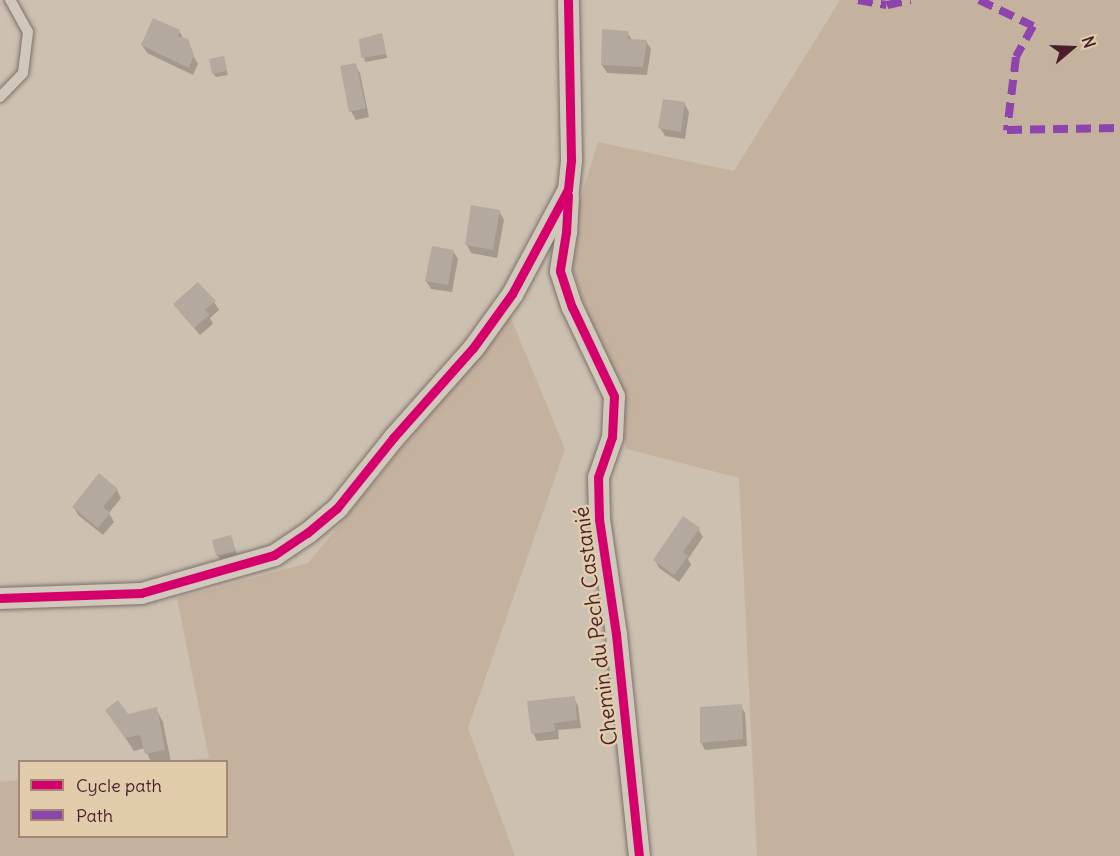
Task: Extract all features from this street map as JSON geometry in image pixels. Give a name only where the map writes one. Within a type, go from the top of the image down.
[{"type":"street","name":"Chemin du Pech Castanié","points":[[568,0],[571,159],[566,232],[560,271],[572,307],[614,396],[612,437],[598,477],[599,519],[616,634],[639,856]]},
{"type":"street","points":[[0,598],[132,595],[274,555],[307,533],[338,508],[393,438],[473,348],[512,294],[568,189]]},
{"type":"lane","points":[[0,97],[23,73],[28,32],[10,0]]},
{"type":"shaded area","points":[[840,0],[1120,0],[1120,856],[757,856],[739,478],[627,449],[566,245],[598,142],[734,171]]},
{"type":"shaded area","points":[[510,316],[565,449],[468,728],[515,856],[0,856],[0,782],[18,780],[18,838],[228,838],[228,760],[189,760],[209,758],[177,598],[308,563]]},
{"type":"building","points":[[153,18],[180,30],[178,36],[188,39],[194,55],[189,68],[141,45]]},
{"type":"building","points":[[602,29],[628,31],[628,39],[647,40],[643,67],[601,65]]},
{"type":"building","points":[[382,33],[386,54],[361,58],[359,39]]},
{"type":"building","points":[[224,56],[227,71],[212,74],[209,59]]},
{"type":"building","points":[[356,63],[366,108],[349,112],[340,66]]},
{"type":"building","points":[[663,99],[685,102],[681,132],[658,128]]},
{"type":"building","points":[[471,205],[500,210],[493,250],[465,245]]},
{"type":"building","points":[[432,246],[454,250],[448,285],[425,281]]},
{"type":"building","points":[[198,282],[216,301],[205,310],[209,315],[194,328],[173,304]]},
{"type":"building","points":[[99,473],[118,489],[103,507],[110,513],[98,528],[72,507]]},
{"type":"building","points":[[683,516],[700,528],[683,552],[688,556],[674,575],[653,560]]},
{"type":"building","points":[[231,535],[236,551],[216,556],[212,540]]},
{"type":"building","points":[[575,696],[577,720],[554,723],[555,731],[531,734],[527,701]]},
{"type":"building","points":[[118,700],[128,714],[157,707],[165,750],[145,754],[140,735],[125,738],[105,710]]},
{"type":"building","points":[[742,704],[743,739],[700,743],[700,707]]},
{"type":"marked path","points":[[858,0],[887,5],[910,0]]},
{"type":"marked path","points":[[979,0],[1033,26],[1016,57],[1007,130],[1120,128]]},
{"type":"cycle path","points":[[0,598],[141,593],[274,555],[307,533],[337,508],[393,438],[473,348],[512,294],[568,189],[571,159],[568,0]]},
{"type":"cycle path","points":[[568,195],[566,232],[560,271],[572,307],[614,396],[612,437],[598,477],[599,519],[616,634],[639,856]]}]
